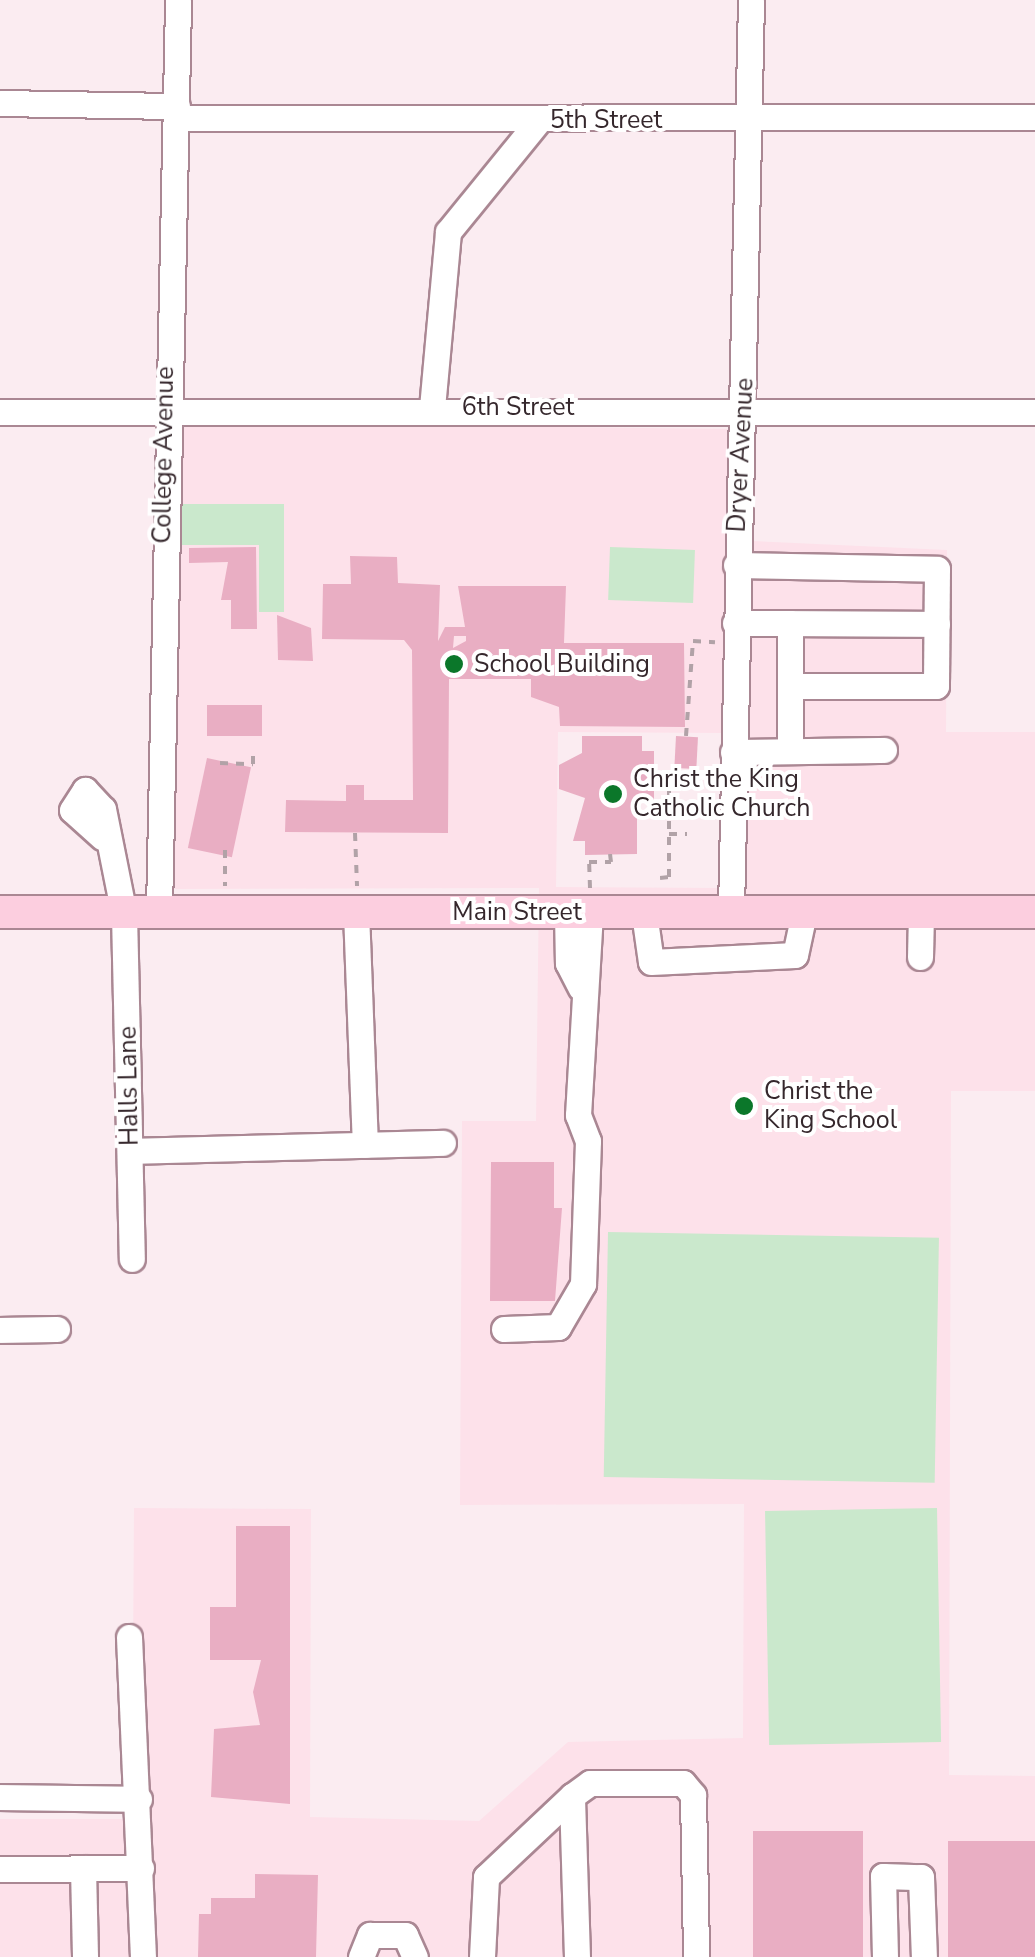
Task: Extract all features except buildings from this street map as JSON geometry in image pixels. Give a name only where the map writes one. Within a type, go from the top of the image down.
[{"type":"main road","name":"Main Street","points":[[0,912],[124,914],[356,902],[578,912],[1035,912]]},
{"type":"street","name":"College Avenue","points":[[159,910],[166,411],[178,0]]},
{"type":"street","name":"Dryer Avenue","points":[[732,910],[736,566],[744,411],[752,0]]},
{"type":"street","name":"5th Street","points":[[0,104],[539,120],[1035,117]]},
{"type":"street","points":[[432,408],[448,232],[539,120]]},
{"type":"street","name":"6th Street","points":[[0,412],[432,408],[1035,412]]},
{"type":"street","points":[[736,566],[937,569],[936,686],[790,686]]},
{"type":"street","points":[[735,632],[790,622],[937,624]]},
{"type":"street","points":[[790,622],[790,749]]},
{"type":"street","points":[[733,752],[884,750]]},
{"type":"street","name":"Halls Lane","points":[[102,837],[124,914],[132,1259]]},
{"type":"street","points":[[356,902],[364,1145]]},
{"type":"street","points":[[504,1329],[558,1327],[583,1284],[578,912]]},
{"type":"street","points":[[644,912],[651,962],[795,955],[804,914]]},
{"type":"street","points":[[920,957],[921,914]]},
{"type":"street","points":[[130,1151],[443,1143]]},
{"type":"street","points":[[0,1330],[57,1329]]},
{"type":"street","points":[[129,1638],[143,1957]]},
{"type":"street","points":[[482,1957],[486,1878],[590,1783],[690,1786],[696,1957]]},
{"type":"street","points":[[572,1796],[577,1957]]},
{"type":"street","points":[[0,1797],[139,1800]]},
{"type":"street","points":[[82,1868],[85,1957]]},
{"type":"street","points":[[0,1870],[140,1868]]},
{"type":"street","points":[[885,1957],[883,1876],[922,1877],[924,1957]]},
{"type":"street","points":[[360,1957],[370,1935],[405,1936],[415,1957]]},
{"type":"path","points":[[686,736],[693,696],[692,642],[735,632]]},
{"type":"path","points":[[685,695],[693,696]]},
{"type":"path","points":[[220,763],[253,764],[253,748]]},
{"type":"path","points":[[688,768],[688,776]]},
{"type":"path","points":[[654,776],[715,776]]},
{"type":"path","points":[[660,878],[669,878],[669,776]]},
{"type":"path","points":[[356,833],[356,902]]},
{"type":"path","points":[[669,834],[688,834]]},
{"type":"path","points":[[225,850],[226,891]]},
{"type":"path","points":[[578,912],[589,862],[610,862],[610,854]]},
{"type":"shaded area","points":[[178,423],[731,429],[729,540],[947,550],[946,732],[1035,732],[1035,1091],[951,1091],[949,1775],[1035,1776],[1035,1957],[0,1957],[0,1819],[132,1819],[134,1508],[311,1509],[310,1817],[479,1821],[568,1742],[743,1738],[744,1504],[460,1505],[462,1121],[536,1121],[539,888],[173,889]],"holes":[[[558,732],[722,733],[720,888],[556,887]]]},
{"type":"green space","points":[[182,504],[284,504],[284,612],[259,612],[259,545],[182,545]]},
{"type":"green space","points":[[610,547],[695,550],[693,603],[608,600]]},
{"type":"green space","points":[[608,1232],[939,1238],[935,1483],[604,1477]]},
{"type":"green space","points":[[937,1508],[941,1742],[769,1745],[765,1511]]},
{"type":"place","name":"School Building","points":[[454,664]]},
{"type":"place","name":"Christ the King Catholic Church","points":[[613,794]]},
{"type":"place","name":"Christ the King School","points":[[744,1106]]}]
